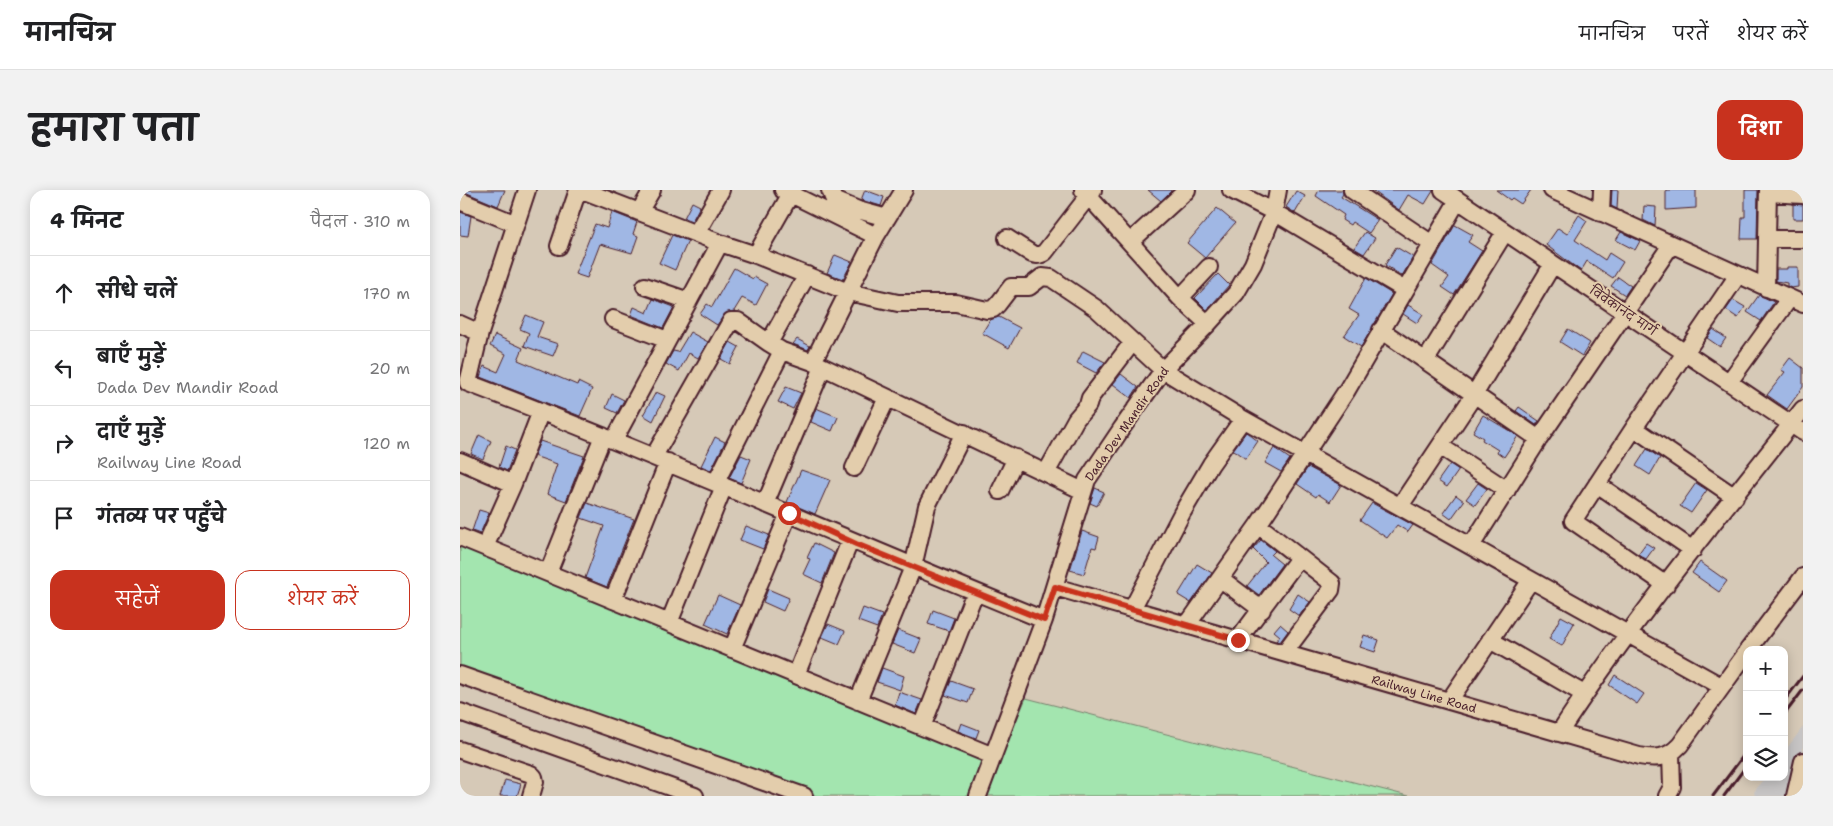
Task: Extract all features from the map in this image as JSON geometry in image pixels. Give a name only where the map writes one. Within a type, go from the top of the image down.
[{"type":"street","points":[[527,190],[464,382],[608,438],[789,513],[850,541],[1044,620]]},
{"type":"street","points":[[559,246],[578,190]]},
{"type":"street","points":[[582,190],[605,194],[639,212],[756,255],[848,292],[898,303],[946,302],[986,310],[993,309],[1011,287],[1029,287],[1039,279],[1046,277],[1067,288],[1097,309],[1163,370],[1306,454],[1721,686]]},
{"type":"street","points":[[639,212],[652,190]]},
{"type":"street","points":[[696,234],[720,190]]},
{"type":"street","points":[[830,190],[834,200],[858,210],[887,218]]},
{"type":"street","points":[[765,504],[818,364],[848,292],[876,236],[904,190]]},
{"type":"street","points":[[1131,241],[1187,190]]},
{"type":"street","points":[[1231,190],[1274,212],[1405,290]]},
{"type":"street","name":"Dada Dev Mandir Road","points":[[978,796],[1044,620],[1087,480],[1163,370],[1236,292],[1253,264],[1274,212],[1278,190]]},
{"type":"street","points":[[1352,190],[1432,244]]},
{"type":"street","points":[[1552,190],[1576,195],[1601,213],[1796,301],[1729,382]]},
{"type":"street","points":[[1601,213],[1602,190]]},
{"type":"street","points":[[756,255],[789,191],[876,236]]},
{"type":"street","points":[[1006,238],[1036,256],[1041,255],[1088,192],[1180,298],[1208,324]]},
{"type":"street","points":[[1766,288],[1768,192],[1803,195]]},
{"type":"street","points":[[1187,625],[1258,525],[1347,390],[1432,244],[1448,193]]},
{"type":"street","name":"विवेकानंद मार्ग","points":[[1448,193],[1797,428]]},
{"type":"street","points":[[460,201],[516,224]]},
{"type":"street","points":[[1426,360],[1505,232]]},
{"type":"street","points":[[1767,239],[1803,240]]},
{"type":"street","points":[[548,573],[608,438],[668,340],[720,243]]},
{"type":"street","points":[[1471,546],[1624,312],[1671,245]]},
{"type":"street","points":[[1400,506],[1474,395],[1554,264]]},
{"type":"street","points":[[1180,298],[1209,267]]},
{"type":"street","points":[[669,623],[720,484],[807,275]]},
{"type":"street","points":[[1666,585],[1573,521],[1738,275]]},
{"type":"street","points":[[645,286],[689,302]]},
{"type":"street","points":[[613,319],[668,340]]},
{"type":"street","points":[[613,600],[661,460],[731,321],[738,322],[776,347],[818,364],[1083,490]]},
{"type":"street","points":[[460,324],[480,333]]},
{"type":"street","points":[[1381,330],[1539,440]]},
{"type":"street","points":[[1046,473],[1076,419],[1132,343]]},
{"type":"street","points":[[854,468],[887,398]]},
{"type":"street","points":[[1559,733],[1584,694],[1693,550],[1735,497],[1797,428],[1803,409]]},
{"type":"street","points":[[485,547],[542,411]]},
{"type":"street","points":[[1132,609],[1187,504],[1211,464],[1243,418]]},
{"type":"street","points":[[1634,428],[1735,497]]},
{"type":"street","points":[[858,700],[913,567],[928,506],[964,433]]},
{"type":"street","points":[[1440,446],[1507,490]]},
{"type":"street","points":[[1000,490],[1016,458]]},
{"type":"street","points":[[460,461],[513,484]]},
{"type":"street","points":[[1597,484],[1693,550]]},
{"type":"street","points":[[732,649],[789,513]]},
{"type":"street","points":[[1258,525],[1330,579],[1333,586],[1284,654]]},
{"type":"street","points":[[460,536],[993,756]]},
{"type":"street","points":[[796,675],[850,541]]},
{"type":"street","points":[[1238,640],[1300,558]]},
{"type":"street","points":[[1752,646],[1803,577]]},
{"type":"street","points":[[1221,579],[1262,610]]},
{"type":"street","points":[[1449,701],[1531,580]]},
{"type":"street","name":"Railway Line Road","points":[[1055,587],[1648,758],[1662,758],[1671,754]]},
{"type":"street","points":[[922,727],[975,592]]},
{"type":"street","points":[[1490,640],[1584,694]]},
{"type":"street","points":[[1667,796],[1672,786],[1671,754],[1680,745],[1743,657]]},
{"type":"street","points":[[460,675],[804,796]]},
{"type":"street","points":[[460,712],[695,796]]},
{"type":"street","points":[[460,750],[531,774],[535,782],[531,796]]},
{"type":"street","points":[[1794,796],[1803,761]]},
{"type":"shaded area","points":[[1803,727],[1803,796],[1755,796],[1754,792],[1762,781],[1788,781],[1788,747]]},
{"type":"green space","points":[[460,546],[998,764],[1026,698],[1408,796],[817,796],[460,668]]},
{"type":"building","points":[[460,190],[505,190],[498,206]]},
{"type":"building","points":[[865,190],[884,197],[881,206],[861,200]]},
{"type":"building","points":[[1148,190],[1171,190],[1171,191],[1161,201]]},
{"type":"building","points":[[1319,190],[1342,190],[1343,194],[1341,197],[1378,220],[1369,233],[1352,222],[1350,225],[1342,220],[1344,215],[1316,196]]},
{"type":"building","points":[[1372,190],[1433,191],[1425,204],[1408,195],[1399,210]]},
{"type":"building","points":[[1496,190],[1531,190],[1521,204],[1512,198],[1510,200]]},
{"type":"building","points":[[1612,190],[1618,190],[1617,209],[1611,206]]},
{"type":"building","points":[[1666,190],[1696,190],[1696,208],[1666,210]]},
{"type":"building","points":[[1745,190],[1758,190],[1757,239],[1741,239],[1742,217],[1745,217]]},
{"type":"building","points":[[1296,191],[1305,196],[1295,213],[1286,207]]},
{"type":"building","points":[[692,202],[700,206],[692,221],[684,218]]},
{"type":"building","points":[[1793,204],[1803,205],[1803,219],[1793,219]]},
{"type":"building","points":[[1644,206],[1656,207],[1655,226],[1643,220]]},
{"type":"building","points":[[1217,208],[1235,223],[1205,258],[1187,243]]},
{"type":"building","points":[[460,212],[471,216],[468,236],[460,235]]},
{"type":"building","points":[[612,212],[637,222],[633,234],[638,236],[632,253],[600,244],[587,278],[575,274],[595,224],[607,228]]},
{"type":"building","points":[[1579,215],[1587,221],[1575,240],[1605,260],[1609,253],[1623,262],[1613,278],[1587,261],[1581,271],[1546,245],[1558,228],[1567,234]]},
{"type":"building","points":[[1455,225],[1473,235],[1468,242],[1482,251],[1454,295],[1442,287],[1449,277],[1432,265]]},
{"type":"building","points":[[1365,232],[1375,238],[1364,254],[1354,248]]},
{"type":"building","points":[[1621,232],[1640,241],[1635,250],[1616,240]]},
{"type":"building","points":[[672,235],[688,241],[675,270],[659,263]]},
{"type":"building","points":[[1396,247],[1413,257],[1402,276],[1385,265]]},
{"type":"building","points":[[835,255],[852,262],[843,279],[827,273]]},
{"type":"building","points":[[1787,267],[1798,267],[1798,287],[1791,288],[1787,286],[1787,283],[1776,281],[1776,269],[1787,269]]},
{"type":"building","points":[[734,268],[753,279],[754,277],[767,284],[756,305],[742,298],[734,311],[726,313],[717,325],[700,314],[707,304],[712,307]]},
{"type":"building","points":[[1218,274],[1229,285],[1207,310],[1195,298]]},
{"type":"building","points":[[1618,277],[1631,286],[1625,295],[1611,286]]},
{"type":"building","points":[[1366,278],[1392,294],[1361,347],[1344,336],[1359,315],[1349,309]]},
{"type":"building","points":[[1759,295],[1774,302],[1761,321],[1747,312]]},
{"type":"building","points":[[653,299],[674,307],[663,328],[631,315],[634,307],[647,313]]},
{"type":"building","points":[[1733,300],[1745,307],[1738,318],[1726,310]]},
{"type":"building","points":[[1408,305],[1423,314],[1417,323],[1403,314]]},
{"type":"building","points":[[526,315],[543,322],[537,337],[558,344],[553,356],[524,346],[529,333],[520,329]]},
{"type":"building","points":[[999,317],[1020,328],[1009,348],[982,333],[990,320]]},
{"type":"building","points":[[1568,329],[1590,343],[1582,356],[1560,342]]},
{"type":"building","points":[[1713,329],[1726,338],[1720,347],[1707,338]]},
{"type":"building","points":[[690,332],[708,342],[698,358],[689,353],[679,371],[666,364],[673,351],[678,352]]},
{"type":"building","points":[[495,335],[523,348],[518,360],[577,385],[578,382],[592,389],[580,416],[480,377],[484,366],[498,372],[506,354],[490,346]]},
{"type":"building","points":[[797,339],[810,346],[808,350],[793,344]]},
{"type":"building","points":[[730,342],[739,347],[730,364],[721,359]]},
{"type":"building","points":[[1083,351],[1105,362],[1096,373],[1077,363]]},
{"type":"building","points":[[1790,358],[1803,368],[1803,387],[1787,409],[1767,395],[1785,372],[1781,370]]},
{"type":"building","points":[[1121,374],[1138,387],[1131,398],[1113,384]]},
{"type":"building","points":[[786,387],[801,393],[793,409],[778,402]]},
{"type":"building","points":[[656,392],[665,396],[653,421],[643,415]]},
{"type":"building","points":[[612,394],[624,400],[617,413],[606,408]]},
{"type":"building","points":[[1519,407],[1539,421],[1536,425],[1516,411]]},
{"type":"building","points":[[816,408],[838,417],[832,431],[811,422]]},
{"type":"building","points":[[1483,415],[1518,436],[1504,457],[1497,452],[1498,450],[1473,432]]},
{"type":"building","points":[[1246,432],[1258,441],[1246,459],[1233,450]]},
{"type":"building","points":[[479,435],[491,441],[483,459],[471,454]]},
{"type":"building","points":[[715,437],[725,442],[711,470],[701,466]]},
{"type":"building","points":[[540,441],[584,456],[566,501],[547,494],[557,464],[534,456]]},
{"type":"building","points":[[506,446],[515,450],[507,471],[499,467]]},
{"type":"building","points":[[1274,448],[1290,459],[1281,472],[1265,463]]},
{"type":"building","points":[[1647,449],[1660,458],[1650,475],[1636,466]]},
{"type":"building","points":[[741,455],[751,459],[741,483],[729,478]]},
{"type":"building","points":[[1450,464],[1459,470],[1447,487],[1438,481]]},
{"type":"building","points":[[1308,467],[1341,485],[1330,502],[1318,494],[1316,497],[1297,484]]},
{"type":"building","points":[[801,470],[830,480],[815,514],[787,502]]},
{"type":"building","points":[[1478,483],[1487,489],[1475,505],[1466,499]]},
{"type":"building","points":[[1696,483],[1707,490],[1691,513],[1680,506]]},
{"type":"building","points":[[1095,488],[1104,492],[1097,506],[1090,503]]},
{"type":"building","points":[[1456,495],[1464,501],[1451,519],[1443,513]]},
{"type":"building","points":[[587,503],[634,519],[607,587],[585,578],[604,526],[581,518]]},
{"type":"building","points":[[1372,503],[1413,525],[1408,532],[1397,525],[1387,538],[1360,520]]},
{"type":"building","points":[[479,510],[489,513],[480,534],[472,531]]},
{"type":"building","points":[[746,526],[769,535],[763,549],[740,540]]},
{"type":"building","points":[[1082,531],[1099,537],[1096,548],[1092,547],[1084,574],[1070,570]]},
{"type":"building","points":[[1261,540],[1275,551],[1271,555],[1282,564],[1259,595],[1247,586],[1266,562],[1253,549]]},
{"type":"building","points":[[814,543],[834,553],[822,583],[803,574],[810,559],[807,558]]},
{"type":"building","points":[[1646,543],[1654,548],[1646,559],[1638,554]]},
{"type":"building","points":[[1700,562],[1727,581],[1719,592],[1692,573]]},
{"type":"building","points":[[1197,564],[1212,573],[1191,603],[1178,595]]},
{"type":"building","points":[[768,589],[789,598],[783,611],[763,602]]},
{"type":"building","points":[[1298,594],[1310,602],[1299,616],[1289,609]]},
{"type":"building","points":[[718,595],[740,605],[727,634],[705,624]]},
{"type":"building","points":[[863,608],[882,615],[877,628],[858,621]]},
{"type":"building","points":[[933,610],[954,618],[949,631],[928,624]]},
{"type":"building","points":[[1561,616],[1574,623],[1562,646],[1549,639]]},
{"type":"building","points":[[828,624],[845,631],[839,644],[822,637]]},
{"type":"building","points":[[1280,624],[1288,631],[1280,642],[1276,641],[1280,636],[1274,631]]},
{"type":"building","points":[[898,630],[921,639],[915,653],[892,644]]},
{"type":"building","points":[[1364,635],[1379,640],[1375,652],[1360,647]]},
{"type":"building","points":[[882,668],[904,676],[900,690],[877,682]]},
{"type":"building","points":[[1615,675],[1644,694],[1637,704],[1609,685]]},
{"type":"building","points":[[951,681],[973,689],[968,703],[945,695]]},
{"type":"building","points":[[899,692],[922,700],[916,714],[895,705]]},
{"type":"building","points":[[961,723],[979,730],[976,738],[958,731]]},
{"type":"building","points":[[505,780],[521,784],[517,796],[500,796]]},
{"type":"railway","points":[[1788,696],[1803,676]]},
{"type":"railway","points":[[1788,710],[1803,690]]},
{"type":"railway","points":[[1713,796],[1743,756]]},
{"type":"railway","points":[[1724,796],[1743,770]]},
{"type":"route","points":[[789,513],[856,544],[1044,620],[1055,587],[1238,640]]}]
